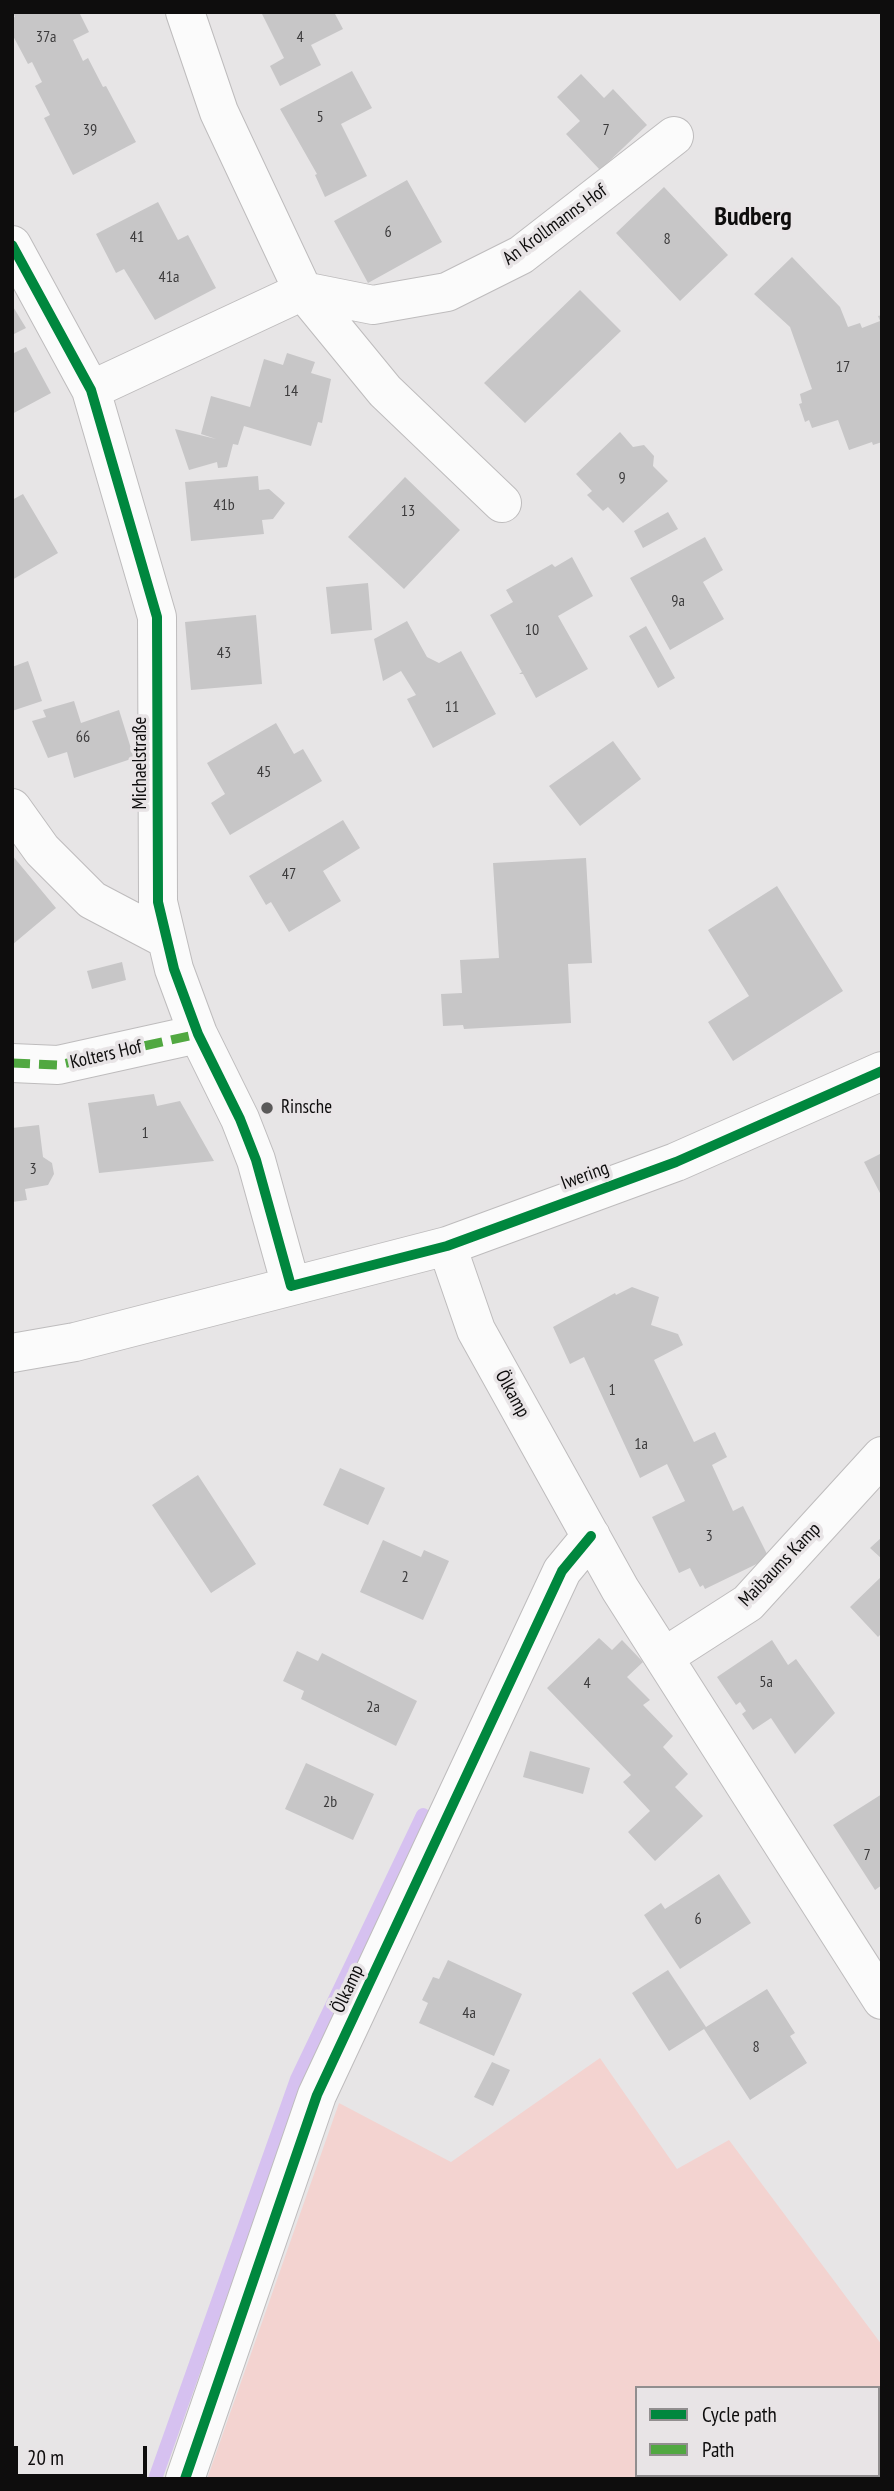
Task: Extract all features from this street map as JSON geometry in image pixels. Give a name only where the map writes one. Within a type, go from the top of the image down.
[{"type":"street","points":[[186,12],[219,113],[303,291],[385,391],[502,503]]},
{"type":"street","name":"An Krollmanns Hof","points":[[303,291],[373,305],[447,292],[521,255],[674,136]]},
{"type":"street","name":"Michaelstraße","points":[[12,245],[91,390],[157,617],[158,902],[166,939],[198,1034],[240,1119],[256,1160],[291,1286]]},
{"type":"street","points":[[91,390],[303,291]]},
{"type":"street","points":[[12,808],[42,849],[92,900],[166,939]]},
{"type":"street","name":"Kolters Hof","points":[[12,1063],[58,1065],[198,1034]]},
{"type":"street","name":"Iwering","points":[[12,1353],[75,1342],[447,1246],[676,1162],[882,1071]]},
{"type":"street","name":"Ölkamp","points":[[447,1246],[476,1330],[591,1536],[664,1657],[882,2000]]},
{"type":"street","name":"Maibaums Kamp","points":[[664,1657],[748,1603],[882,1456]]},
{"type":"street","name":"Ölkamp","points":[[185,2479],[317,2095],[562,1572],[591,1536]]},
{"type":"shaded area","points":[[600,2058],[677,2169],[729,2140],[882,2345],[882,2479],[207,2479],[339,2103],[451,2162]]},
{"type":"building","points":[[13,12],[79,12],[89,32],[73,40],[83,61],[88,58],[103,87],[106,86],[136,142],[73,175],[44,118],[50,115],[35,86],[42,82],[32,62],[28,64],[12,34],[12,18],[15,17]]},
{"type":"building","points":[[261,12],[334,12],[343,29],[311,45],[321,65],[280,86],[270,66],[284,58]]},
{"type":"building","points":[[352,71],[372,108],[341,124],[367,176],[325,197],[315,175],[317,174],[280,109]]},
{"type":"building","points":[[581,74],[604,98],[613,89],[647,125],[600,170],[566,134],[580,121],[557,97]]},
{"type":"building","points":[[407,180],[442,242],[368,283],[334,221]]},
{"type":"building","points":[[664,187],[728,255],[680,301],[616,233]]},
{"type":"building","points":[[158,202],[178,240],[188,235],[216,288],[155,320],[124,269],[116,273],[96,234]]},
{"type":"building","points":[[792,257],[840,307],[848,327],[860,323],[862,328],[880,321],[878,316],[882,315],[882,442],[873,445],[872,442],[849,450],[838,420],[812,428],[809,420],[805,422],[799,404],[802,403],[800,394],[812,389],[790,327],[754,294]]},
{"type":"building","points":[[580,290],[621,331],[525,423],[484,383]]},
{"type":"building","points":[[12,305],[26,328],[12,335]]},
{"type":"building","points":[[26,347],[51,393],[12,414],[12,354]]},
{"type":"building","points":[[287,353],[315,362],[311,373],[331,379],[322,423],[318,422],[311,446],[244,426],[238,445],[233,444],[227,467],[218,468],[217,462],[189,470],[175,429],[216,439],[201,434],[211,396],[250,407],[264,359],[283,365]]},
{"type":"building","points":[[620,432],[633,447],[644,445],[654,456],[653,466],[668,481],[623,523],[608,507],[603,511],[587,495],[592,491],[576,474]]},
{"type":"building","points":[[258,476],[259,490],[269,489],[285,503],[273,519],[262,520],[264,534],[191,541],[185,482]]},
{"type":"building","points":[[405,477],[460,530],[404,589],[348,537]]},
{"type":"building","points":[[23,494],[58,553],[12,580],[12,500]]},
{"type":"building","points":[[668,512],[678,529],[643,548],[634,531]]},
{"type":"building","points":[[705,537],[723,570],[703,582],[724,619],[670,650],[630,578]]},
{"type":"building","points":[[572,557],[593,596],[558,616],[588,669],[536,698],[523,674],[519,674],[522,672],[490,615],[513,602],[506,590],[552,564],[555,567]]},
{"type":"building","points":[[368,583],[372,630],[331,634],[326,587]]},
{"type":"building","points":[[256,615],[262,684],[191,690],[185,622]]},
{"type":"building","points":[[407,621],[427,657],[439,663],[461,651],[496,714],[433,748],[407,699],[416,695],[401,671],[383,681],[374,639]]},
{"type":"building","points":[[646,626],[675,678],[658,688],[629,636]]},
{"type":"building","points":[[28,661],[42,701],[12,711],[12,667]]},
{"type":"building","points":[[74,701],[81,723],[119,710],[134,758],[74,778],[67,752],[48,758],[32,721],[46,717],[43,710]]},
{"type":"building","points":[[276,723],[294,754],[303,749],[322,781],[230,835],[211,803],[225,794],[207,763]]},
{"type":"building","points":[[613,741],[641,779],[580,826],[549,786]]},
{"type":"building","points":[[343,820],[360,848],[323,871],[341,901],[289,932],[271,902],[266,905],[249,876]]},
{"type":"building","points":[[12,855],[56,908],[12,945]]},
{"type":"building","points":[[586,858],[592,963],[568,964],[571,1023],[464,1029],[463,1025],[443,1026],[441,994],[462,993],[460,960],[499,958],[493,863]]},
{"type":"building","points":[[777,886],[843,991],[733,1061],[708,1022],[749,996],[708,930]]},
{"type":"building","points":[[122,962],[126,980],[92,989],[87,971]]},
{"type":"building","points":[[154,1094],[157,1106],[180,1101],[214,1161],[99,1173],[88,1103]]},
{"type":"building","points":[[39,1125],[43,1157],[52,1163],[54,1174],[48,1185],[25,1189],[27,1200],[12,1202],[12,1128]]},
{"type":"building","points":[[882,1153],[882,1197],[864,1162]]},
{"type":"building","points":[[632,1287],[659,1297],[651,1325],[678,1334],[683,1345],[654,1360],[694,1442],[715,1432],[727,1457],[712,1465],[733,1511],[743,1506],[769,1558],[705,1589],[703,1585],[700,1587],[690,1568],[679,1573],[652,1517],[685,1501],[667,1464],[640,1478],[584,1357],[570,1364],[553,1327],[615,1293],[616,1295]]},
{"type":"building","points":[[340,1468],[385,1488],[368,1525],[323,1505]]},
{"type":"building","points":[[198,1475],[256,1564],[211,1593],[152,1505]]},
{"type":"building","points":[[882,1537],[882,1559],[870,1548]]},
{"type":"building","points":[[383,1540],[421,1557],[424,1550],[449,1561],[423,1620],[360,1592]]},
{"type":"building","points":[[882,1576],[882,1633],[878,1637],[850,1607]]},
{"type":"building","points":[[599,1638],[612,1650],[622,1640],[643,1662],[627,1677],[650,1700],[643,1705],[673,1736],[663,1747],[688,1774],[675,1787],[703,1816],[655,1861],[628,1832],[650,1811],[623,1782],[631,1775],[547,1688]]},
{"type":"building","points":[[772,1640],[788,1665],[796,1659],[835,1713],[795,1754],[771,1718],[753,1730],[742,1714],[746,1711],[740,1702],[736,1705],[717,1677]]},
{"type":"building","points":[[297,1651],[318,1661],[322,1653],[417,1701],[396,1746],[301,1699],[304,1691],[283,1681]]},
{"type":"building","points":[[530,1751],[590,1768],[583,1794],[523,1777]]},
{"type":"building","points":[[306,1763],[374,1794],[353,1840],[285,1809]]},
{"type":"building","points":[[882,1794],[882,1885],[875,1890],[833,1825]]},
{"type":"building","points":[[719,1874],[751,1923],[680,1969],[644,1915],[661,1903],[665,1909]]},
{"type":"building","points":[[448,1960],[522,1994],[494,2056],[419,2023],[428,2003],[422,2000],[433,1977],[439,1979]]},
{"type":"building","points":[[668,1970],[706,2027],[767,1989],[795,2033],[790,2036],[807,2063],[750,2100],[704,2029],[669,2051],[632,1993]]},
{"type":"building","points":[[492,2062],[510,2070],[493,2106],[474,2097]]},
{"type":"waterway","points":[[155,2479],[297,2079],[423,1815]]},
{"type":"marked path","points":[[12,1063],[58,1065],[198,1034]]},
{"type":"cycle path","points":[[12,245],[91,390],[157,617],[158,902],[174,969],[198,1034],[240,1119],[256,1160],[291,1286],[447,1246],[676,1162],[882,1071]]},
{"type":"cycle path","points":[[185,2479],[317,2095],[562,1571],[591,1536]]},
{"type":"place","name":"Rinsche","points":[[267,1108]]},
{"type":"district","name":"Budberg","points":[[753,218]]}]
